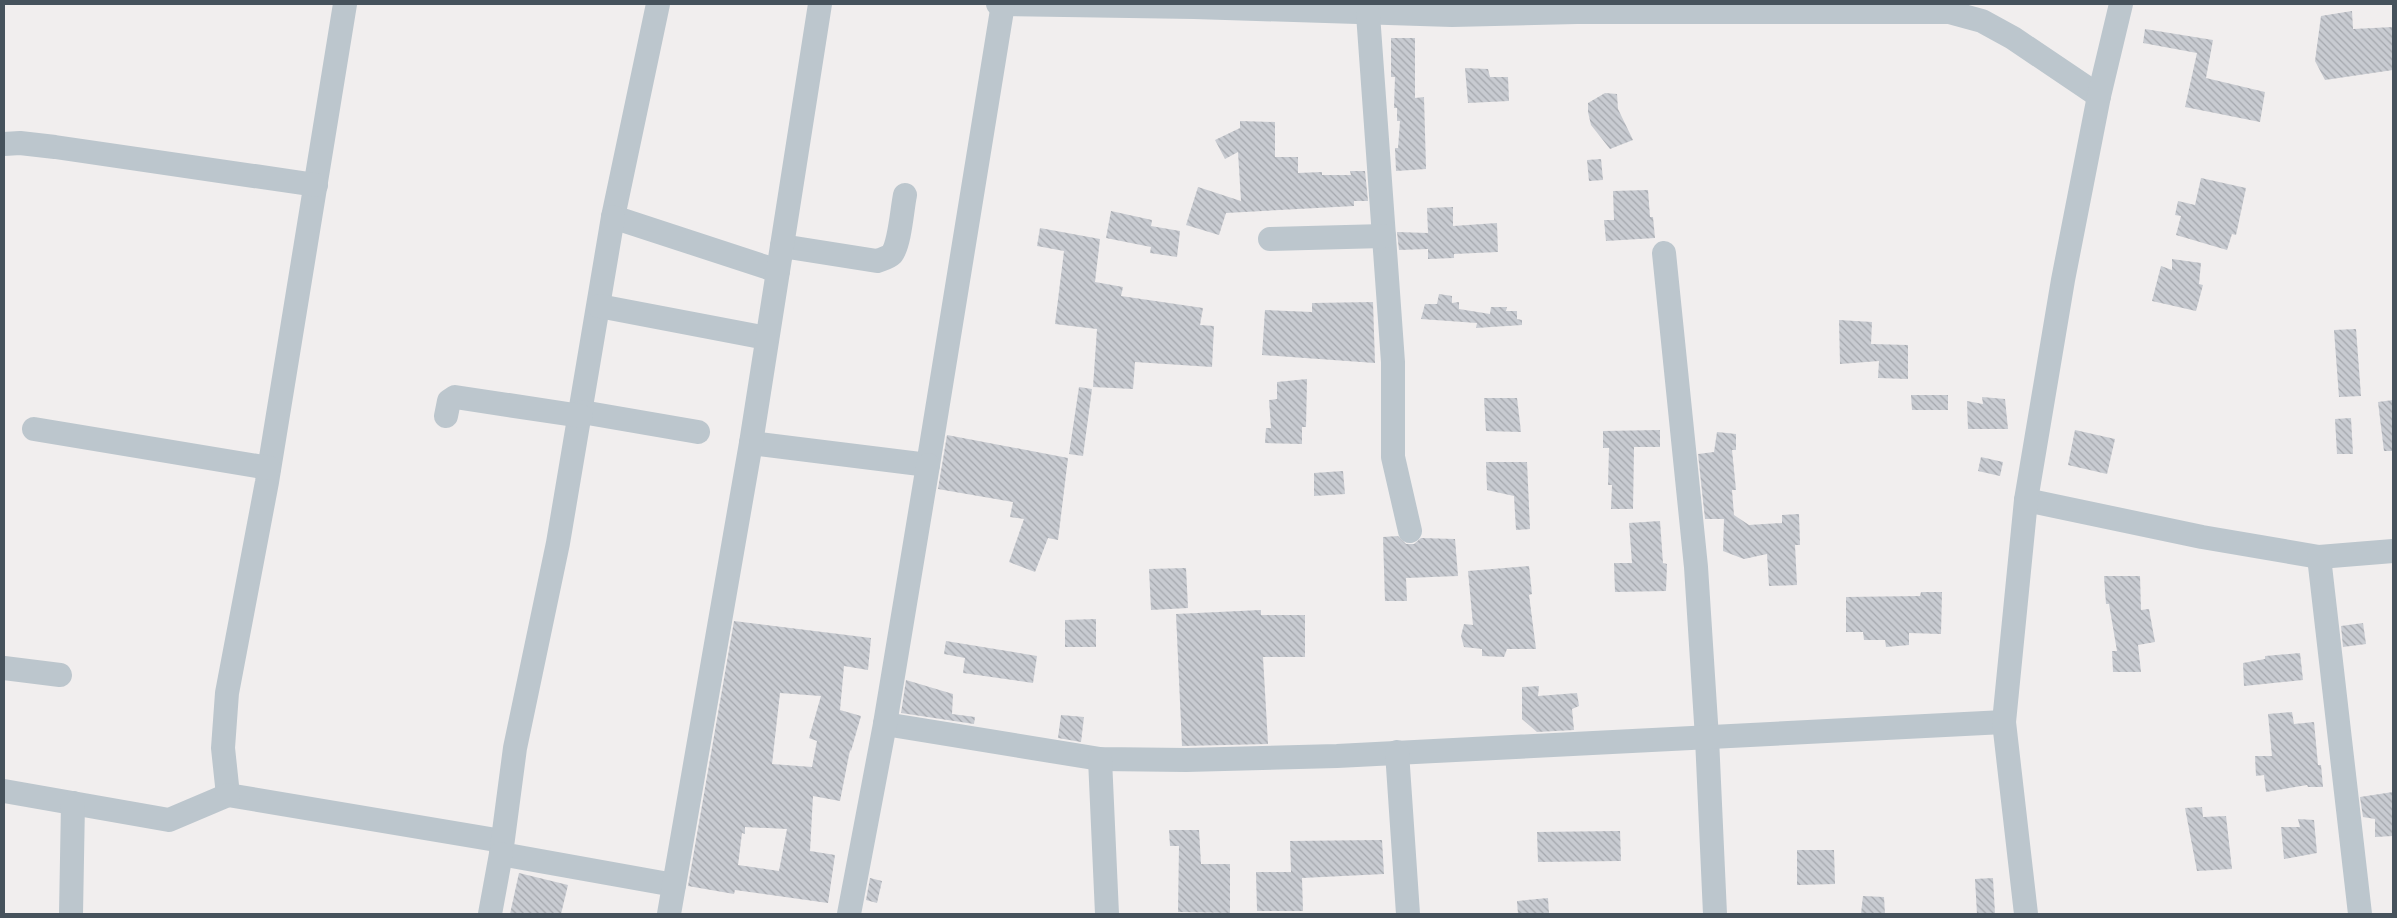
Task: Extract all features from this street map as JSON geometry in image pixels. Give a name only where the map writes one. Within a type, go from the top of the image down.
[{"type":"street","points":[[228,795],[223,748],[227,693],[269,468],[345,4]]},
{"type":"street","points":[[490,914],[502,848],[515,748],[558,543],[613,217],[658,4]]},
{"type":"street","points":[[669,914],[751,443],[820,4]]},
{"type":"street","points":[[998,4],[1194,5],[1368,14],[1452,16],[1761,8],[1949,12],[1982,21],[2013,38],[2099,96]]},
{"type":"street","points":[[848,914],[885,724],[1004,4]]},
{"type":"street","points":[[2026,914],[2004,722],[2026,500],[2063,280],[2099,96],[2121,4]]},
{"type":"street","points":[[1368,14],[1393,362],[1393,457],[1410,531]]},
{"type":"street","points":[[4,144],[20,143],[55,147],[316,186]]},
{"type":"street","points":[[782,246],[877,261],[886,258],[892,254],[895,245],[904,195]]},
{"type":"street","points":[[613,217],[778,271]]},
{"type":"street","points":[[1270,239],[1384,236]]},
{"type":"street","points":[[1664,253],[1696,567],[1707,738],[1715,914]]},
{"type":"street","points":[[599,306],[767,338]]},
{"type":"street","points":[[446,416],[449,401],[455,397],[698,432]]},
{"type":"street","points":[[34,429],[269,468]]},
{"type":"street","points":[[751,443],[928,465]]},
{"type":"street","points":[[2026,500],[2193,535],[2319,557],[2393,551]]},
{"type":"street","points":[[2319,557],[2360,914]]},
{"type":"street","points":[[4,668],[60,675]]},
{"type":"street","points":[[885,724],[1100,759],[1256,758],[1707,738],[2004,722]]},
{"type":"street","points":[[1397,752],[1408,914]]},
{"type":"street","points":[[1100,759],[1107,914]]},
{"type":"street","points":[[4,791],[169,820],[228,795],[502,848],[674,885]]},
{"type":"street","points":[[71,914],[73,804]]},
{"type":"building","points":[[2352,11],[2353,29],[2393,27],[2393,70],[2325,80],[2315,61],[2321,16]]},
{"type":"building","points":[[2145,29],[2213,40],[2206,78],[2265,92],[2260,122],[2185,107],[2197,53],[2143,43]]},
{"type":"building","points":[[1391,38],[1415,38],[1415,98],[1424,97],[1426,169],[1396,171],[1395,148],[1398,148],[1400,121],[1397,121],[1397,108],[1394,108],[1395,77],[1391,77]]},
{"type":"building","points":[[1465,68],[1488,69],[1490,77],[1508,77],[1509,101],[1468,103]]},
{"type":"building","points":[[1605,93],[1617,94],[1618,109],[1633,140],[1610,149],[1591,125],[1588,112],[1588,103]]},
{"type":"building","points":[[1240,121],[1275,122],[1275,157],[1298,157],[1298,173],[1322,172],[1322,175],[1351,175],[1350,171],[1365,171],[1368,201],[1354,201],[1354,206],[1226,213],[1219,235],[1186,225],[1198,187],[1241,201],[1238,152],[1225,159],[1215,140],[1240,128]]},
{"type":"building","points":[[1601,159],[1603,180],[1589,181],[1587,160]]},
{"type":"building","points":[[2201,178],[2246,188],[2236,235],[2232,234],[2227,250],[2176,235],[2181,216],[2175,215],[2178,201],[2195,205]]},
{"type":"building","points":[[1648,190],[1650,217],[1653,217],[1655,238],[1606,241],[1604,220],[1614,220],[1613,191]]},
{"type":"building","points":[[1453,207],[1453,226],[1497,223],[1498,252],[1454,254],[1454,258],[1428,259],[1428,249],[1399,250],[1397,232],[1428,233],[1427,208]]},
{"type":"building","points":[[1111,211],[1152,220],[1151,226],[1180,231],[1177,257],[1150,253],[1151,247],[1106,238]]},
{"type":"building","points":[[1040,228],[1100,239],[1095,282],[1123,287],[1121,296],[1203,308],[1200,325],[1214,326],[1212,367],[1135,362],[1133,389],[1093,387],[1097,329],[1055,324],[1064,251],[1037,246]]},
{"type":"building","points":[[2172,259],[2201,263],[2199,284],[2203,285],[2196,311],[2152,301],[2161,266],[2172,270]]},
{"type":"building","points":[[1439,294],[1452,296],[1452,303],[1459,302],[1459,309],[1490,314],[1491,307],[1507,307],[1506,311],[1517,311],[1517,319],[1522,320],[1522,325],[1476,328],[1477,323],[1421,319],[1425,304],[1437,304]]},
{"type":"building","points":[[1373,302],[1375,363],[1262,355],[1265,310],[1312,312],[1312,303]]},
{"type":"building","points":[[1839,320],[1872,322],[1871,344],[1908,345],[1908,379],[1878,378],[1879,361],[1840,364]]},
{"type":"building","points":[[2356,329],[2361,396],[2339,397],[2334,330]]},
{"type":"building","points":[[1307,379],[1306,427],[1302,427],[1302,444],[1265,443],[1266,428],[1271,428],[1269,400],[1277,399],[1277,382]]},
{"type":"building","points":[[1079,387],[1092,389],[1083,456],[1069,454]]},
{"type":"building","points":[[1911,395],[1948,395],[1948,410],[1912,410]]},
{"type":"building","points":[[1982,397],[2005,399],[2008,429],[1968,429],[1967,401],[1983,404]]},
{"type":"building","points":[[1484,398],[1517,398],[1521,432],[1486,431]]},
{"type":"building","points":[[2393,400],[2393,451],[2384,451],[2378,402]]},
{"type":"building","points":[[2351,418],[2353,454],[2337,454],[2335,419]]},
{"type":"building","points":[[1660,430],[1660,447],[1634,447],[1633,509],[1611,509],[1612,485],[1608,485],[1609,448],[1603,448],[1603,431]]},
{"type":"building","points":[[2075,430],[2115,439],[2107,474],[2068,465]]},
{"type":"building","points":[[1717,432],[1736,434],[1736,450],[1732,450],[1736,490],[1732,490],[1734,515],[1749,525],[1782,523],[1782,515],[1799,514],[1800,545],[1795,545],[1797,585],[1769,586],[1767,554],[1744,559],[1723,551],[1724,519],[1705,519],[1698,454],[1714,452]]},
{"type":"building","points":[[947,435],[1068,458],[1058,540],[1048,538],[1035,572],[1009,562],[1024,519],[1010,517],[1013,502],[938,489]]},
{"type":"building","points":[[1981,457],[2003,462],[2000,476],[1978,471]]},
{"type":"building","points":[[1486,462],[1527,462],[1530,529],[1516,530],[1514,496],[1487,490]]},
{"type":"building","points":[[1343,471],[1345,494],[1314,496],[1314,473]]},
{"type":"building","points":[[1660,521],[1663,563],[1667,564],[1666,591],[1615,592],[1614,563],[1632,563],[1629,523]]},
{"type":"building","points":[[1398,536],[1406,544],[1414,544],[1421,538],[1455,539],[1458,576],[1406,578],[1407,601],[1385,601],[1383,537]]},
{"type":"building","points":[[1529,566],[1532,594],[1529,595],[1536,649],[1507,649],[1504,657],[1482,656],[1482,649],[1464,647],[1461,636],[1464,624],[1473,625],[1468,571]]},
{"type":"building","points":[[1186,568],[1188,608],[1151,610],[1149,569]]},
{"type":"building","points":[[2104,576],[2140,576],[2141,610],[2149,609],[2155,642],[2138,645],[2141,672],[2113,672],[2112,651],[2117,651],[2109,604],[2106,604]]},
{"type":"building","points":[[1921,592],[1942,592],[1941,634],[1909,633],[1909,645],[1886,647],[1885,640],[1864,640],[1863,632],[1846,632],[1846,597],[1920,596]]},
{"type":"building","points":[[1261,610],[1261,615],[1305,615],[1305,657],[1263,657],[1268,744],[1182,746],[1176,614]]},
{"type":"building","points":[[1096,619],[1096,647],[1065,647],[1065,620]]},
{"type":"building","points":[[734,621],[871,638],[868,670],[844,666],[840,710],[861,716],[850,750],[840,801],[813,796],[810,851],[835,855],[828,903],[735,890],[734,894],[688,886]],"holes":[[[780,693],[821,696],[809,738],[817,741],[812,767],[772,764]],[[745,827],[787,829],[779,871],[738,865],[742,833],[745,834]]]},
{"type":"building","points":[[2363,623],[2366,644],[2343,647],[2341,626]]},
{"type":"building","points":[[946,641],[1037,656],[1033,683],[963,673],[965,658],[944,654]]},
{"type":"building","points":[[2300,653],[2303,680],[2244,686],[2243,663],[2265,659],[2265,656]]},
{"type":"building","points":[[906,680],[953,694],[952,714],[975,717],[974,724],[901,713]]},
{"type":"building","points":[[1539,686],[1538,696],[1577,693],[1579,706],[1572,709],[1574,730],[1537,732],[1522,719],[1522,687]]},
{"type":"building","points":[[2292,712],[2294,724],[2314,722],[2318,765],[2321,765],[2323,787],[2308,787],[2307,785],[2266,792],[2264,775],[2256,776],[2255,756],[2272,756],[2268,714]]},
{"type":"building","points":[[1061,715],[1084,717],[1081,742],[1058,738]]},
{"type":"building","points":[[2393,792],[2393,836],[2375,837],[2375,819],[2363,817],[2360,797]]},
{"type":"building","points":[[2202,807],[2203,817],[2226,816],[2232,869],[2197,871],[2185,808]]},
{"type":"building","points":[[2298,819],[2314,820],[2317,853],[2284,859],[2281,827],[2300,827]]},
{"type":"building","points":[[1169,830],[1199,830],[1201,864],[1230,864],[1230,913],[1178,912],[1179,846],[1170,846]]},
{"type":"building","points":[[1620,831],[1621,861],[1538,862],[1537,832]]},
{"type":"building","points":[[1382,840],[1384,874],[1302,878],[1303,911],[1257,911],[1256,872],[1291,872],[1290,841]]},
{"type":"building","points":[[1797,850],[1834,850],[1835,884],[1797,885]]},
{"type":"building","points":[[519,873],[568,885],[561,914],[510,914]]},
{"type":"building","points":[[870,878],[882,881],[877,903],[866,900]]},
{"type":"building","points":[[1993,878],[1995,914],[1977,914],[1975,879]]},
{"type":"building","points":[[1863,896],[1884,897],[1885,914],[1861,914]]},
{"type":"building","points":[[1548,898],[1549,914],[1518,914],[1517,901]]}]
